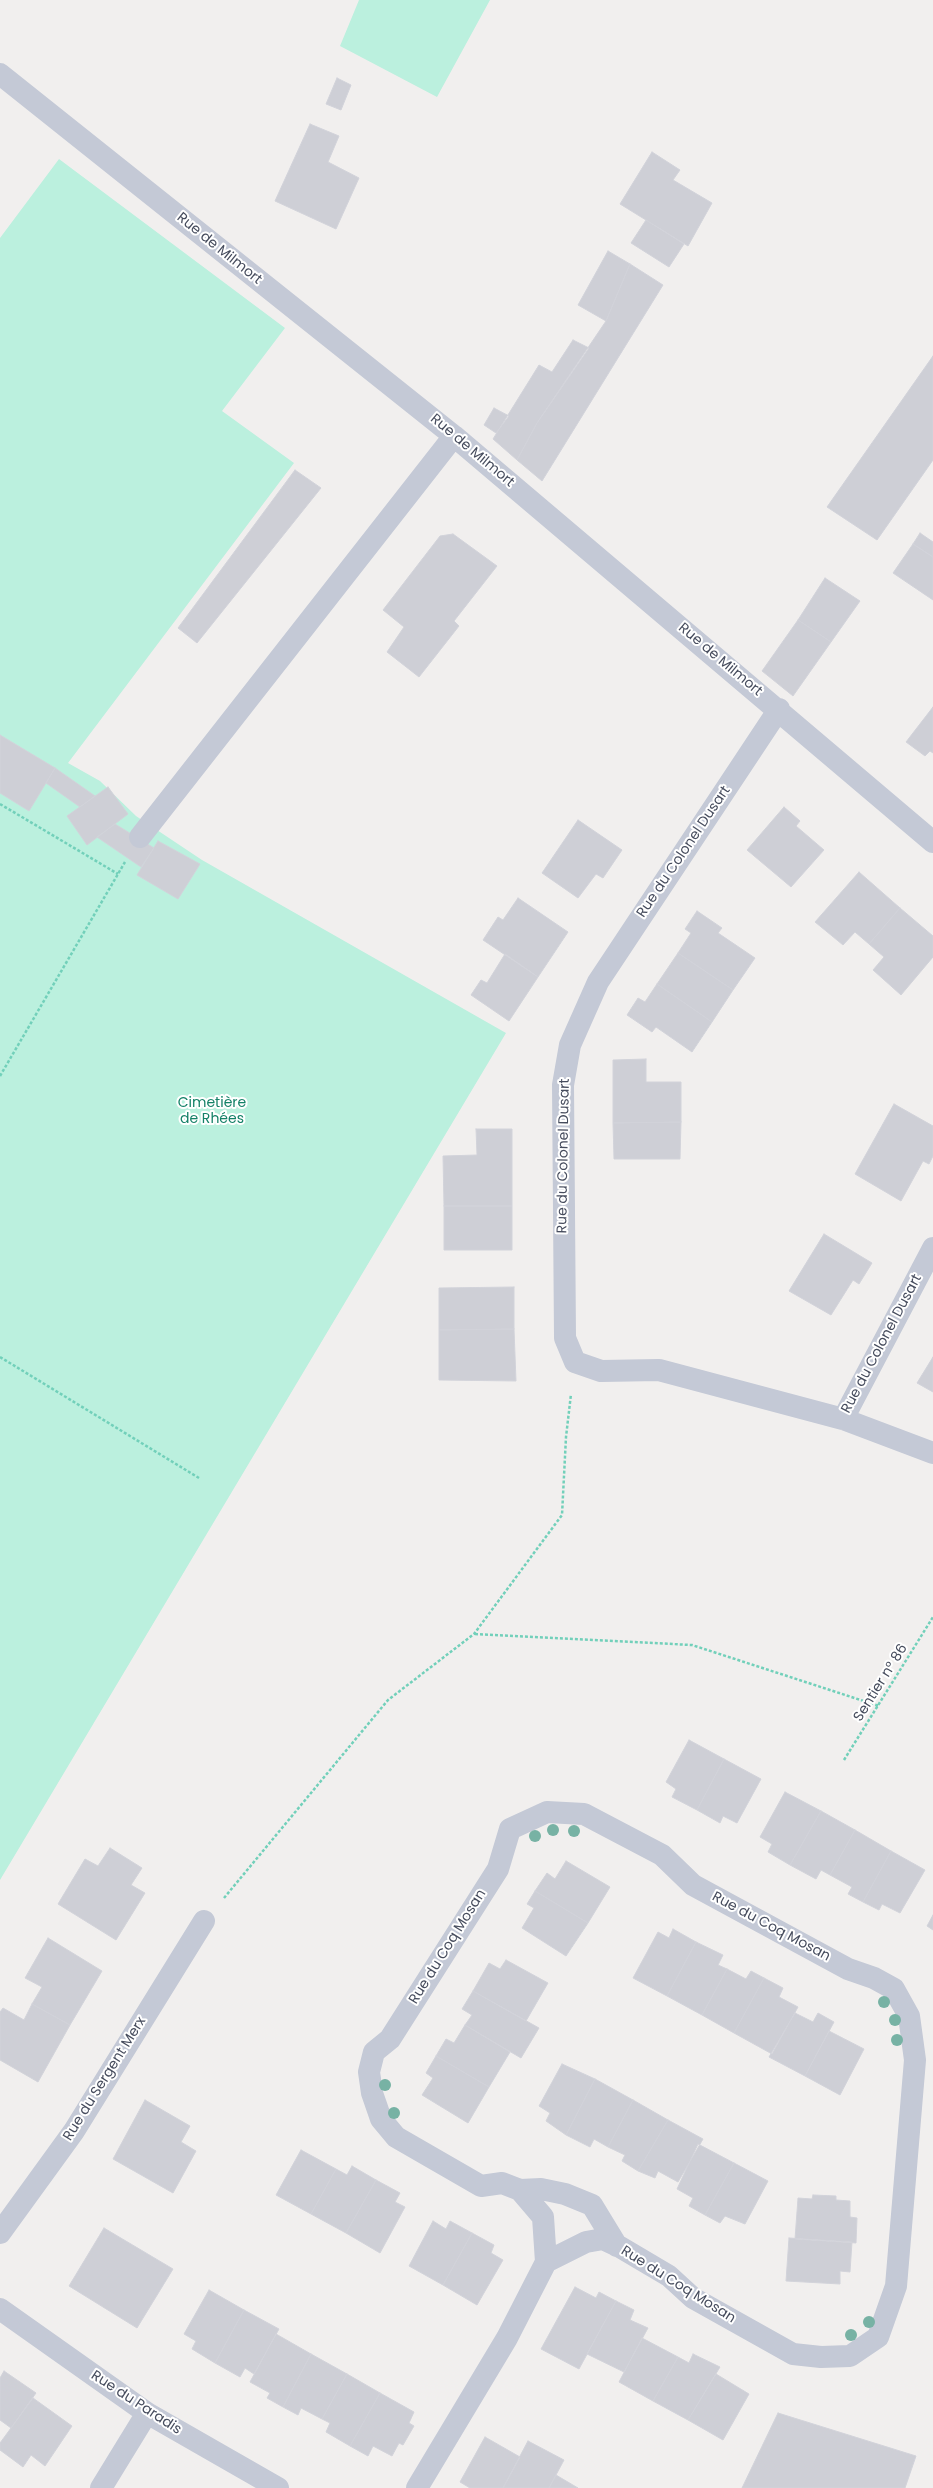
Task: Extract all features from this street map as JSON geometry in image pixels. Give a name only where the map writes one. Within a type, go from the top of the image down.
[{"type":"street","name":"Rue de Milmort","points":[[0,74],[454,436],[779,709],[933,842]]},
{"type":"street","points":[[140,837],[454,436]]},
{"type":"street","name":"Rue du Colonel Dusart","points":[[779,709],[598,982],[570,1046],[563,1085],[563,1274],[565,1338],[575,1362],[601,1371],[659,1370],[843,1419],[933,1453]]},
{"type":"street","name":"Rue du Colonel Dusart","points":[[843,1419],[933,1248]]},
{"type":"street","name":"Rue du Coq Mosan","points":[[520,2190],[543,2217],[546,2262],[586,2242],[603,2239],[669,2276],[693,2298],[793,2354],[821,2357],[850,2356],[878,2337],[896,2286],[915,2060],[909,2016],[894,1989],[874,1978],[848,1969],[693,1885],[662,1855],[584,1814],[547,1812],[510,1830],[498,1869],[390,2039],[374,2052],[369,2072],[372,2093],[380,2119],[396,2137],[481,2186],[502,2183],[520,2190],[541,2189],[565,2194],[592,2205],[617,2246]]},
{"type":"street","name":"Rue du Sergent Merx","points":[[0,2233],[74,2131],[204,1921]]},
{"type":"street","points":[[417,2488],[507,2338],[546,2262]]},
{"type":"street","name":"Rue du Paradis","points":[[0,2309],[148,2414],[278,2488]]},
{"type":"street","points":[[101,2488],[148,2414]]},
{"type":"path","points":[[0,804],[118,874]]},
{"type":"path","points":[[0,1076],[140,837]]},
{"type":"path","points":[[0,1356],[199,1478]]},
{"type":"path","points":[[204,1921],[388,1700],[474,1634],[562,1515],[566,1437],[575,1362]]},
{"type":"path","name":"Sentier n° 86","points":[[844,1760],[933,1617]]},
{"type":"path","points":[[474,1634],[692,1645],[879,1706]]},
{"type":"green space","points":[[359,0],[490,0],[437,97],[340,46]]},
{"type":"green space","name":"Cimetière de Rhées","points":[[59,159],[285,328],[222,411],[294,463],[68,763],[100,781],[136,816],[202,860],[506,1033],[0,1880],[0,238]]},
{"type":"building","points":[[337,78],[351,85],[341,110],[326,104]]},
{"type":"building","points":[[310,124],[339,136],[328,162],[359,178],[336,229],[275,201]]},
{"type":"building","points":[[652,152],[680,170],[673,180],[712,203],[688,246],[620,204]]},
{"type":"building","points":[[646,220],[684,244],[669,267],[631,243]]},
{"type":"building","points":[[608,251],[630,264],[606,321],[578,305]]},
{"type":"building","points":[[630,264],[663,285],[542,481],[517,460],[537,423],[606,321]]},
{"type":"building","points":[[573,340],[589,348],[537,423],[517,460],[493,439],[539,365],[552,372]]},
{"type":"building","points":[[933,356],[933,460],[877,540],[827,507]]},
{"type":"building","points":[[494,408],[509,416],[496,433],[484,425]]},
{"type":"building","points":[[295,470],[321,488],[197,643],[178,628]]},
{"type":"building","points":[[920,533],[933,542],[933,557],[913,544]]},
{"type":"building","points":[[453,534],[497,566],[454,621],[459,626],[419,677],[387,652],[404,627],[383,610],[440,536]]},
{"type":"building","points":[[913,544],[933,557],[933,600],[893,573]]},
{"type":"building","points":[[825,578],[860,601],[831,642],[798,620]]},
{"type":"building","points":[[798,620],[831,642],[793,696],[762,671]]},
{"type":"building","points":[[933,707],[933,753],[930,751],[925,756],[906,742]]},
{"type":"building","points":[[0,735],[55,768],[29,811],[0,793]]},
{"type":"building","points":[[55,768],[95,796],[80,807],[46,783]]},
{"type":"building","points":[[108,787],[128,814],[87,845],[67,816]]},
{"type":"building","points":[[784,807],[800,821],[796,826],[824,850],[791,887],[747,850]]},
{"type":"building","points":[[578,820],[622,850],[603,878],[596,874],[578,898],[542,873]]},
{"type":"building","points":[[115,824],[154,848],[141,867],[97,837]]},
{"type":"building","points":[[158,841],[200,864],[178,899],[137,875]]},
{"type":"building","points":[[859,872],[900,908],[869,944],[855,932],[843,945],[815,922]]},
{"type":"building","points":[[518,898],[568,932],[538,977],[483,940],[498,917],[503,920]]},
{"type":"building","points":[[900,908],[933,936],[933,957],[901,995],[873,970],[884,957],[869,944]]},
{"type":"building","points":[[697,911],[722,928],[718,933],[755,958],[733,990],[678,953],[691,933],[685,929]]},
{"type":"building","points":[[678,953],[733,990],[712,1022],[657,984]]},
{"type":"building","points":[[505,954],[538,977],[509,1021],[471,995],[481,980],[487,983]]},
{"type":"building","points":[[657,984],[712,1022],[692,1052],[656,1027],[652,1032],[627,1015],[638,998],[645,1002]]},
{"type":"building","points":[[646,1059],[646,1082],[681,1082],[681,1122],[613,1123],[613,1060]]},
{"type":"building","points":[[894,1104],[933,1126],[933,1156],[929,1164],[923,1161],[901,1201],[855,1174]]},
{"type":"building","points":[[681,1122],[680,1159],[614,1159],[613,1123]]},
{"type":"building","points":[[476,1129],[512,1129],[512,1206],[444,1206],[443,1156],[477,1155]]},
{"type":"building","points":[[444,1206],[512,1206],[512,1250],[444,1250]]},
{"type":"building","points":[[824,1234],[872,1263],[859,1284],[853,1280],[831,1315],[789,1291]]},
{"type":"building","points":[[514,1287],[514,1329],[439,1330],[439,1288]]},
{"type":"building","points":[[514,1329],[516,1381],[439,1380],[439,1330]]},
{"type":"building","points":[[933,1357],[933,1392],[917,1383]]},
{"type":"building","points":[[689,1740],[724,1759],[697,1810],[672,1797],[676,1789],[666,1782]]},
{"type":"building","points":[[724,1759],[761,1779],[737,1823],[723,1816],[720,1823],[697,1810]]},
{"type":"building","points":[[785,1792],[821,1811],[790,1865],[768,1852],[772,1844],[760,1837]]},
{"type":"building","points":[[821,1811],[855,1830],[830,1875],[821,1870],[816,1879],[790,1865]]},
{"type":"building","points":[[855,1830],[891,1851],[863,1902],[848,1894],[852,1887],[830,1875]]},
{"type":"building","points":[[110,1848],[142,1868],[131,1885],[145,1893],[116,1940],[58,1904],[85,1859],[98,1866]]},
{"type":"building","points":[[891,1851],[925,1870],[900,1913],[882,1904],[879,1910],[863,1902]]},
{"type":"building","points":[[566,1861],[610,1887],[588,1923],[535,1891],[547,1873],[555,1879]]},
{"type":"building","points":[[535,1891],[588,1923],[566,1956],[522,1928],[534,1908],[527,1904]]},
{"type":"building","points":[[933,1915],[933,1930],[927,1926]]},
{"type":"building","points":[[673,1929],[696,1942],[667,1996],[633,1978],[658,1932],[669,1938]]},
{"type":"building","points":[[48,1938],[102,1971],[70,2025],[32,2004],[42,1987],[25,1978]]},
{"type":"building","points":[[696,1942],[723,1955],[718,1965],[727,1969],[702,2015],[667,1996]]},
{"type":"building","points":[[506,1960],[548,1983],[526,2021],[473,1991],[489,1963],[500,1969]]},
{"type":"building","points":[[727,1969],[746,1979],[751,1971],[764,1978],[734,2033],[702,2015]]},
{"type":"building","points":[[764,1978],[783,1988],[779,1997],[798,2007],[772,2054],[734,2033]]},
{"type":"building","points":[[473,1991],[539,2028],[521,2058],[465,2025],[472,2015],[462,2009]]},
{"type":"building","points":[[32,2004],[70,2025],[38,2082],[0,2060],[0,2012],[3,2008],[24,2020]]},
{"type":"building","points":[[795,2013],[813,2022],[818,2013],[834,2022],[805,2076],[769,2057]]},
{"type":"building","points":[[465,2025],[510,2052],[489,2087],[436,2056],[446,2039],[454,2043]]},
{"type":"building","points":[[829,2031],[864,2049],[840,2095],[805,2076]]},
{"type":"building","points":[[436,2056],[489,2087],[468,2123],[422,2095],[433,2078],[426,2073]]},
{"type":"building","points":[[562,2064],[595,2079],[566,2135],[546,2121],[550,2113],[539,2106]]},
{"type":"building","points":[[595,2079],[633,2100],[608,2147],[594,2139],[590,2147],[566,2135]]},
{"type":"building","points":[[145,2100],[190,2126],[181,2142],[196,2151],[173,2193],[113,2159]]},
{"type":"building","points":[[633,2100],[668,2120],[638,2171],[622,2161],[625,2155],[608,2147]]},
{"type":"building","points":[[668,2120],[703,2139],[678,2182],[658,2171],[655,2178],[638,2171]]},
{"type":"building","points":[[698,2144],[734,2163],[705,2215],[689,2206],[693,2198],[677,2189]]},
{"type":"building","points":[[301,2150],[336,2169],[311,2214],[276,2195]]},
{"type":"building","points":[[734,2163],[768,2181],[745,2224],[725,2216],[720,2223],[705,2215]]},
{"type":"building","points":[[352,2166],[376,2180],[346,2233],[311,2214],[336,2169],[347,2175]]},
{"type":"building","points":[[376,2180],[400,2193],[395,2202],[405,2207],[380,2253],[346,2233]]},
{"type":"building","points":[[813,2195],[836,2196],[836,2200],[850,2201],[850,2217],[857,2218],[856,2243],[795,2239],[798,2198],[812,2199]]},
{"type":"building","points":[[433,2221],[446,2229],[450,2221],[472,2233],[443,2285],[409,2266]]},
{"type":"building","points":[[104,2228],[173,2269],[137,2328],[69,2286]]},
{"type":"building","points":[[472,2233],[494,2245],[491,2253],[503,2260],[477,2305],[443,2285]]},
{"type":"building","points":[[789,2238],[852,2242],[850,2272],[840,2271],[840,2284],[786,2281]]},
{"type":"building","points":[[575,2287],[596,2298],[599,2292],[616,2301],[579,2369],[541,2349]]},
{"type":"building","points":[[209,2290],[244,2310],[215,2363],[192,2349],[196,2341],[184,2334]]},
{"type":"building","points":[[616,2301],[634,2310],[630,2320],[648,2328],[624,2372],[587,2354]]},
{"type":"building","points":[[244,2310],[279,2329],[254,2374],[245,2368],[240,2377],[215,2363]]},
{"type":"building","points":[[276,2334],[311,2354],[283,2407],[267,2398],[270,2393],[250,2382]]},
{"type":"building","points":[[642,2338],[678,2357],[653,2401],[619,2382]]},
{"type":"building","points":[[311,2354],[347,2374],[322,2419],[301,2408],[298,2415],[283,2407]]},
{"type":"building","points":[[693,2354],[720,2367],[688,2420],[653,2401],[678,2357],[689,2363]]},
{"type":"building","points":[[4,2371],[36,2393],[11,2428],[0,2420],[0,2378]]},
{"type":"building","points":[[347,2374],[380,2393],[350,2446],[326,2432],[330,2423],[322,2419]]},
{"type":"building","points":[[716,2374],[749,2394],[723,2440],[688,2420]]},
{"type":"building","points":[[380,2393],[414,2412],[409,2423],[414,2426],[403,2445],[399,2443],[392,2456],[373,2446],[368,2456],[350,2446]]},
{"type":"building","points":[[33,2398],[72,2426],[45,2466],[31,2455],[23,2467],[0,2450],[0,2443]]},
{"type":"building","points":[[778,2413],[916,2456],[905,2488],[742,2488]]},
{"type":"building","points":[[485,2437],[520,2457],[503,2488],[470,2488],[460,2482]]},
{"type":"building","points":[[528,2441],[564,2460],[549,2488],[503,2488]]},
{"type":"building","points":[[556,2475],[578,2488],[549,2488]]}]
